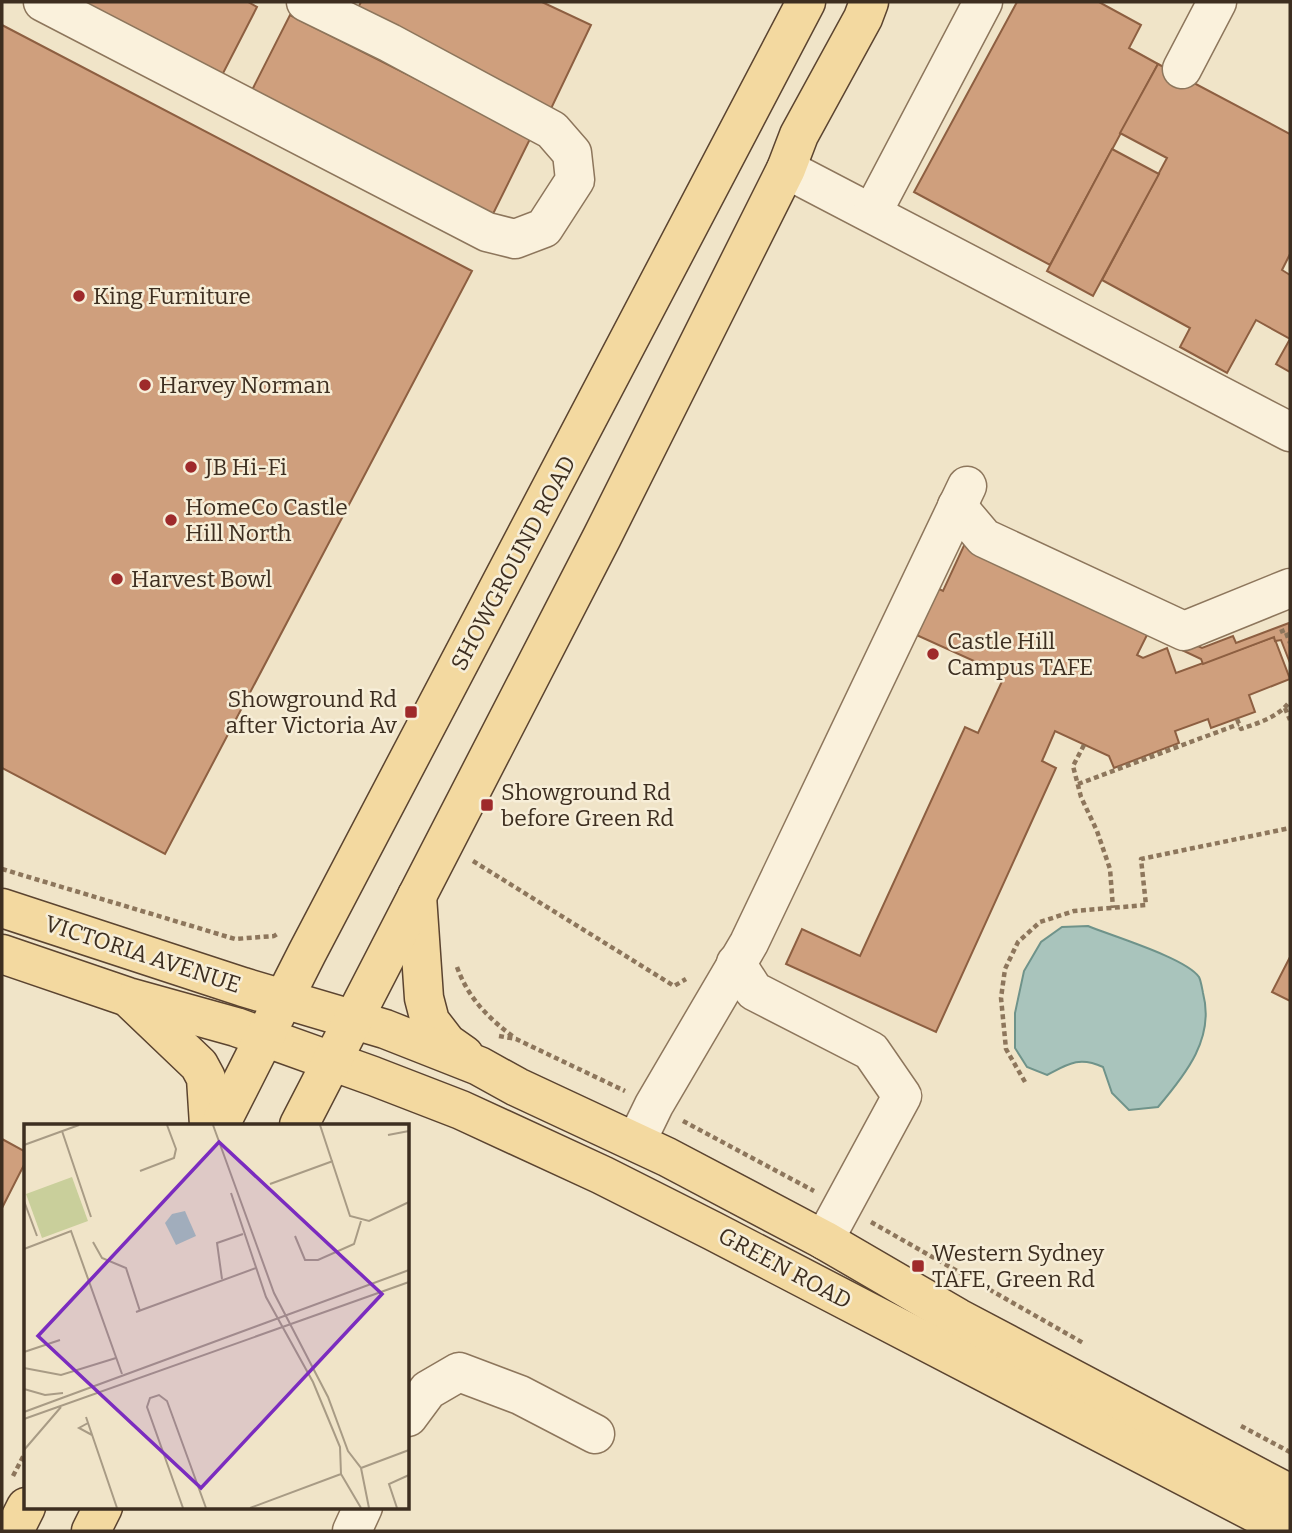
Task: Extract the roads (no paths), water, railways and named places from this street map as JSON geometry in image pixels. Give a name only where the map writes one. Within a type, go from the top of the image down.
[{"type":"main road","name":"SHOWGROUND ROAD","points":[[221,1124],[806,2]]},
{"type":"main road","points":[[300,1124],[602,537],[786,169],[799,135],[868,7]]},
{"type":"main road","points":[[417,896],[424,998],[430,1021],[447,1043],[480,1066]]},
{"type":"main road","name":"VICTORIA AVENUE","points":[[2,908],[284,999]]},
{"type":"main road","name":"VICTORIA AVENUE","points":[[2,954],[128,997],[265,1037]]},
{"type":"main road","points":[[128,997],[199,1065],[206,1078],[209,1124]]},
{"type":"main road","name":"GREEN ROAD","points":[[284,999],[385,1029],[480,1066],[517,1087],[667,1157],[824,1240],[958,1318],[1290,1494]]},
{"type":"main road","name":"GREEN ROAD","points":[[265,1037],[461,1110],[602,1175],[1290,1531]]},
{"type":"main road","points":[[14,1531],[26,1508]]},
{"type":"main road","points":[[91,1531],[102,1508]]},
{"type":"street","points":[[43,2],[487,232],[515,239],[544,228],[575,180],[572,153],[552,130],[390,43],[306,2]]},
{"type":"street","points":[[872,213],[984,2]]},
{"type":"street","points":[[1182,69],[1217,2]]},
{"type":"street","points":[[786,169],[1290,432]]},
{"type":"street","points":[[636,1142],[654,1105],[749,943],[962,496],[984,538],[1184,631],[1290,588]]},
{"type":"street","points":[[736,963],[754,991],[871,1051],[902,1096],[824,1240]]},
{"type":"street","points":[[410,1415],[428,1390],[459,1372],[520,1395],[595,1434]]},
{"type":"street","points":[[352,1531],[363,1508]]},
{"type":"water","points":[[1088,926],[1180,962],[1200,979],[1206,1009],[1201,1040],[1188,1068],[1158,1107],[1129,1110],[1112,1093],[1103,1067],[1080,1062],[1047,1075],[1027,1067],[1015,1048],[1015,1013],[1024,971],[1041,942],[1062,927]]},
{"type":"place","name":"King Furniture","points":[[79,296]]},
{"type":"place","name":"Harvey Norman","points":[[145,385]]},
{"type":"place","name":"JB Hi-Fi","points":[[191,467]]},
{"type":"place","name":"HomeCo Castle Hill North","points":[[171,520]]},
{"type":"place","name":"Harvest Bowl","points":[[117,579]]},
{"type":"place","name":"Castle Hill Campus TAFE","points":[[933,654]]},
{"type":"place","name":"Showground Rd after Victoria Av","points":[[411,712]]},
{"type":"place","name":"Showground Rd before Green Rd","points":[[487,805]]},
{"type":"place","name":"Western Sydney TAFE, Green Rd","points":[[918,1266]]}]
